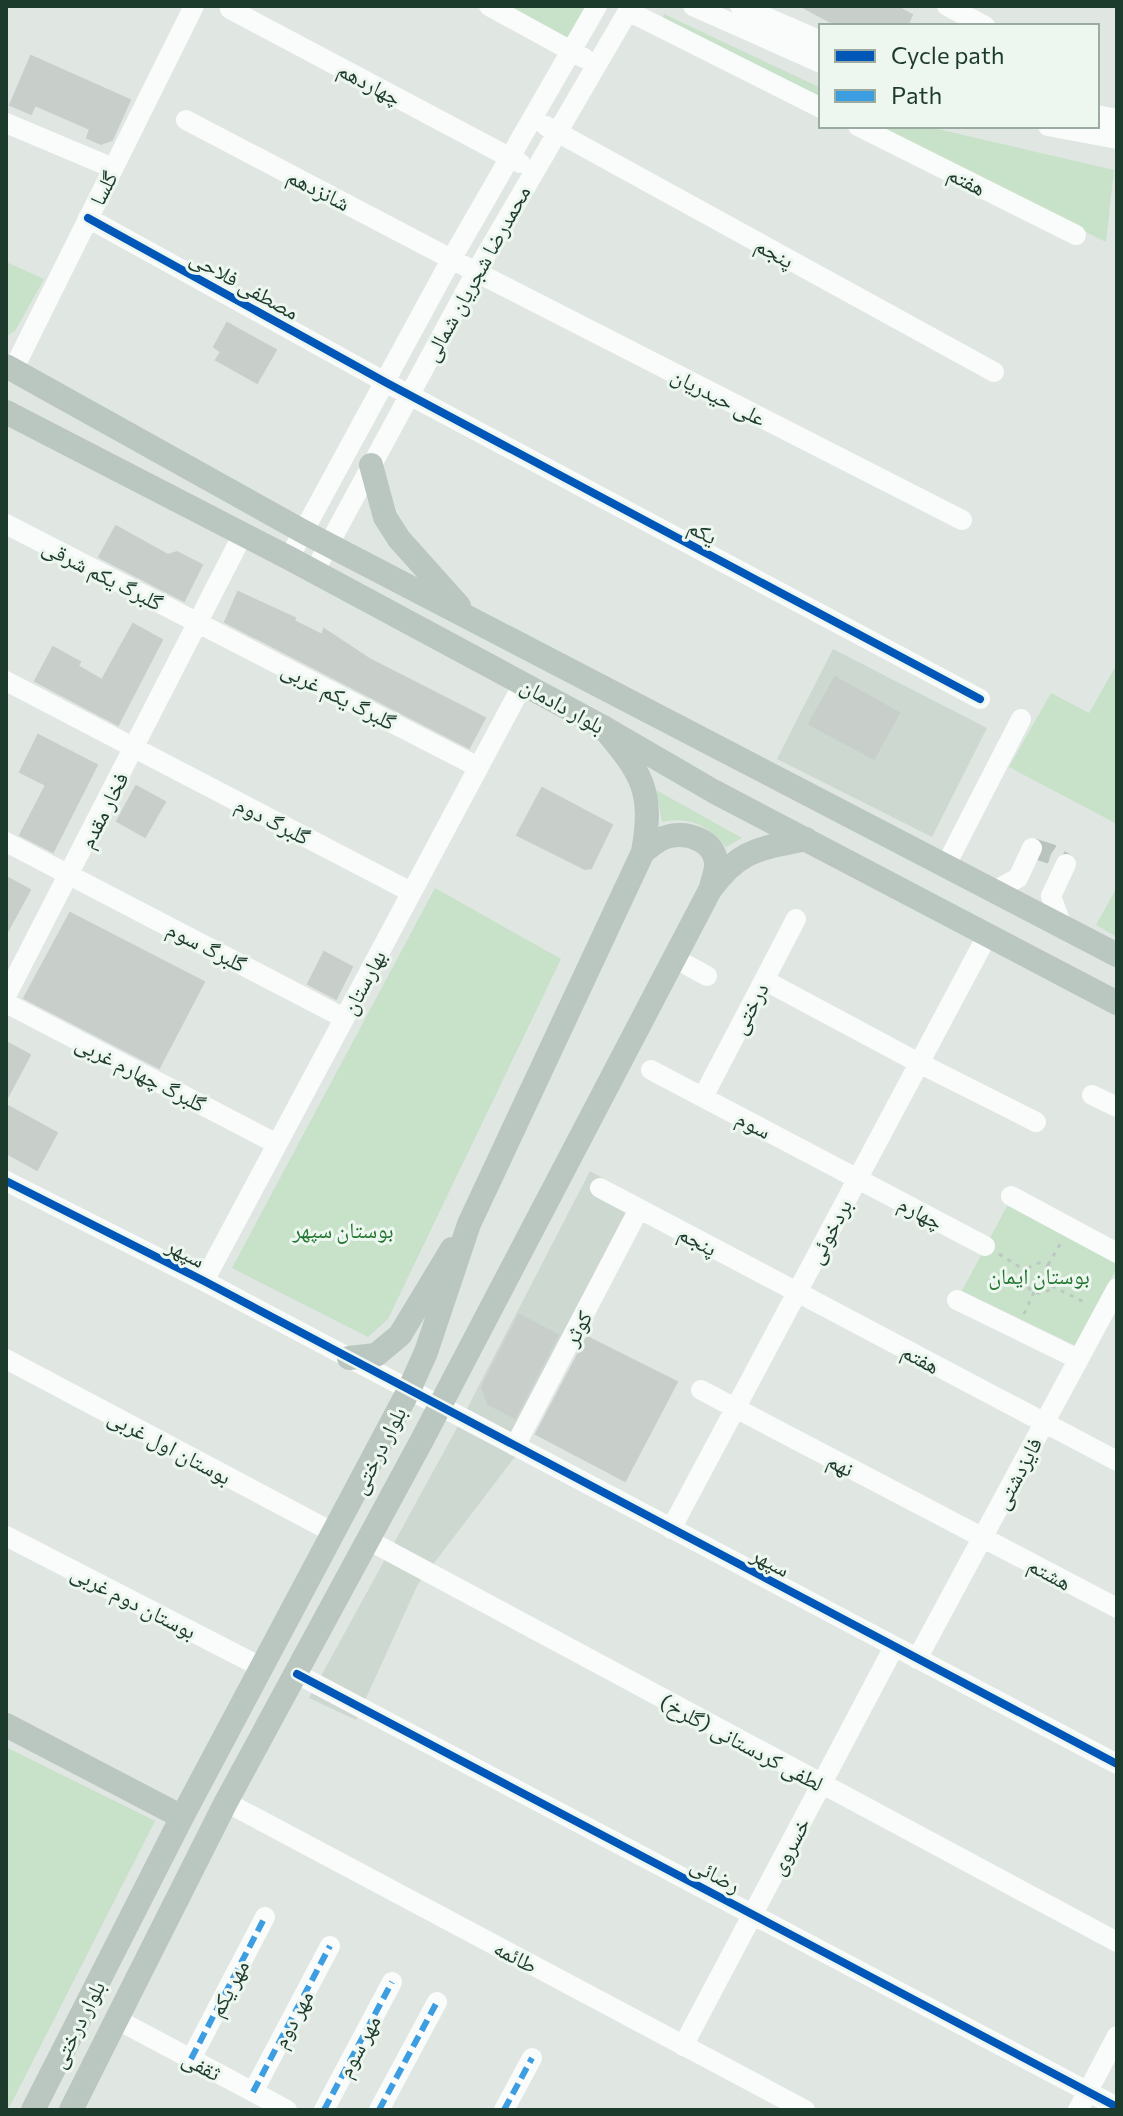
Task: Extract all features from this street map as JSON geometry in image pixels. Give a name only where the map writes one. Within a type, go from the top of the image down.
[{"type":"main road","name":"بلوار دادمان","points":[[9,368],[304,532],[1117,955]]},
{"type":"main road","name":"بلوار دادمان","points":[[6,412],[289,558],[603,727],[713,791],[1117,1003]]},
{"type":"main road","points":[[371,465],[385,517],[399,539],[468,617]]},
{"type":"main road","name":"بلوار درختی","points":[[33,2110],[182,1817],[409,1390],[426,1352],[469,1224],[643,852],[648,814],[642,780],[603,727]]},
{"type":"main road","points":[[643,852],[660,839],[671,836],[697,838],[709,847],[717,864],[710,890]]},
{"type":"main road","name":"بلوار درختی","points":[[71,2110],[226,1802],[297,1674],[710,890],[730,864],[741,858],[761,849],[806,839]]},
{"type":"main road","points":[[349,1358],[376,1355],[400,1335],[469,1224]]},
{"type":"main road","points":[[445,1298],[445,1330],[457,1338],[464,1337],[489,1310]]},
{"type":"main road","points":[[367,1472],[395,1487]]},
{"type":"main road","points":[[6,1725],[182,1817]]},
{"type":"street","name":"گلسا","points":[[9,368],[194,6]]},
{"type":"street","points":[[489,6],[596,65]]},
{"type":"street","name":"محمدرضا شجریان شمالی","points":[[289,558],[452,258],[597,6]]},
{"type":"street","points":[[693,6],[819,62]]},
{"type":"street","points":[[740,6],[819,40]]},
{"type":"street","points":[[947,6],[981,24]]},
{"type":"street","name":"چهاردهم","points":[[230,9],[534,171]]},
{"type":"street","points":[[630,9],[819,107]]},
{"type":"street","name":"محمدرضا شجریان شمالی","points":[[314,572],[476,272],[630,9]]},
{"type":"street","name":"پنجم","points":[[532,118],[994,372]]},
{"type":"street","name":"شانزدهم","points":[[186,120],[476,272]]},
{"type":"street","points":[[6,123],[113,168]]},
{"type":"street","name":"هفتم","points":[[862,128],[1076,235]]},
{"type":"street","points":[[1059,128],[1117,139]]},
{"type":"street","name":"مصطفی فلاحی","points":[[88,218],[409,394]]},
{"type":"street","name":"علی حیدریان","points":[[476,272],[962,520]]},
{"type":"street","name":"یکم","points":[[409,394],[980,699]]},
{"type":"street","name":"گلبرگ یکم شرقی","points":[[6,524],[199,624]]},
{"type":"street","name":"فخار مقدم","points":[[6,996],[243,534]]},
{"type":"street","name":"گلبرگ یکم غربی","points":[[199,624],[478,767]]},
{"type":"street","name":"گلبرگ دوم","points":[[6,681],[411,892]]},
{"type":"street","name":"بهارستان","points":[[204,1281],[523,684]]},
{"type":"street","points":[[946,865],[1021,719]]},
{"type":"street","name":"گلبرگ سوم","points":[[6,842],[344,1018]]},
{"type":"street","points":[[994,891],[1018,878],[1032,848]]},
{"type":"street","points":[[1062,926],[1051,896],[1066,864]]},
{"type":"street","name":"درختی","points":[[703,1097],[796,919]]},
{"type":"street","name":"بردخوئی","points":[[671,1529],[988,934]]},
{"type":"street","points":[[676,959],[707,976]]},
{"type":"street","points":[[764,980],[1036,1122]]},
{"type":"street","name":"گلبرگ چهارم غربی","points":[[6,1003],[277,1144]]},
{"type":"street","name":"سوم","points":[[651,1070],[857,1178]]},
{"type":"street","points":[[1092,1095],[1117,1107]]},
{"type":"street","name":"چهارم","points":[[857,1178],[985,1246]]},
{"type":"street","name":"سپهر","points":[[6,1181],[204,1281],[1117,1764]]},
{"type":"street","name":"پنجم","points":[[600,1188],[797,1292]]},
{"type":"street","points":[[1011,1196],[1117,1253]]},
{"type":"street","name":"کوثر","points":[[515,1446],[639,1209]]},
{"type":"street","name":"فایزدشتی","points":[[917,1659],[1117,1288]]},
{"type":"street","name":"هفتم","points":[[797,1292],[1117,1461]]},
{"type":"street","points":[[957,1300],[1078,1359]]},
{"type":"street","name":"بوستان اول غربی","points":[[6,1359],[334,1533]]},
{"type":"street","name":"نهم","points":[[701,1390],[982,1538]]},
{"type":"street","name":"بوستان دوم غربی","points":[[6,1536],[261,1667]]},
{"type":"street","name":"هشتم","points":[[982,1538],[1117,1608]]},
{"type":"street","name":"لطفی کردستانی (گلرخ)","points":[[368,1540],[1117,1942]]},
{"type":"street","name":"خسروی","points":[[683,2046],[894,1647]]},
{"type":"street","name":"رضائی","points":[[297,1674],[1117,2107]]},
{"type":"street","name":"طائمه","points":[[226,1802],[805,2110]]},
{"type":"street","name":"مهر یکم","points":[[191,2059],[265,1917]]},
{"type":"street","name":"مهر دوم","points":[[253,2092],[330,1946]]},
{"type":"street","name":"مهر سوم","points":[[324,2110],[392,1982]]},
{"type":"street","points":[[379,2110],[437,2002]]},
{"type":"street","name":"ثقفی","points":[[116,2019],[287,2110]]},
{"type":"street","points":[[1078,2110],[1117,2036]]},
{"type":"street","points":[[504,2110],[532,2058]]},
{"type":"path","points":[[1048,1265],[1069,1228]]},
{"type":"path","points":[[985,1246],[1026,1271]]},
{"type":"path","points":[[1038,1263],[1048,1265],[1054,1273],[1052,1286],[1044,1292],[1034,1292],[1027,1286],[1026,1271],[1038,1263]]},
{"type":"path","points":[[1052,1286],[1106,1310]]},
{"type":"path","points":[[1021,1320],[1034,1292]]},
{"type":"shaded area","points":[[833,649],[987,728],[932,837],[777,759]]},
{"type":"shaded area","points":[[590,1171],[651,1205],[527,1441],[418,1584],[356,1720],[309,1698],[458,1426]]},
{"type":"green space","points":[[490,6],[597,6],[571,51]]},
{"type":"green space","points":[[664,14],[819,87],[819,101],[661,22]]},
{"type":"green space","points":[[874,128],[934,128],[1114,170],[1106,242]]},
{"type":"green space","points":[[6,262],[44,279],[15,331],[6,336]]},
{"type":"green space","points":[[1117,664],[1117,824],[1009,767],[1051,693],[1089,713]]},
{"type":"green space","points":[[656,790],[742,838],[726,847],[713,833],[698,824],[681,820],[662,822]]},
{"type":"green space","points":[[1117,887],[1117,937],[1096,925]]},
{"type":"green space","name":"بوستان سپهر","points":[[435,888],[561,959],[388,1319],[368,1337],[232,1268]]},
{"type":"green space","name":"بوستان ایمان","points":[[1008,1204],[1117,1261],[1117,1267],[1076,1346],[962,1291]]},
{"type":"green space","points":[[6,1747],[155,1821],[8,2110],[6,2110]]},
{"type":"building","points":[[801,6],[896,6],[912,15],[908,24],[834,24]]},
{"type":"building","points":[[31,56],[130,100],[112,140],[101,144],[87,138],[90,129],[35,105],[31,114],[10,105]]},
{"type":"building","points":[[227,323],[276,350],[257,383],[216,360],[221,352],[214,347]]},
{"type":"building","points":[[116,526],[168,555],[177,552],[202,565],[184,601],[99,557]]},
{"type":"building","points":[[238,592],[295,618],[294,621],[322,635],[324,629],[371,660],[485,718],[469,748],[225,622]]},
{"type":"building","points":[[133,624],[162,640],[118,725],[35,681],[53,647],[80,662],[78,666],[102,680]]},
{"type":"building","points":[[835,677],[899,713],[874,759],[809,724]]},
{"type":"building","points":[[38,735],[97,765],[53,852],[20,835],[46,785],[20,772]]},
{"type":"building","points":[[136,786],[165,802],[145,837],[117,821]]},
{"type":"building","points":[[542,788],[612,825],[591,868],[585,869],[517,835]]},
{"type":"building","points":[[6,877],[30,890],[6,934]]},
{"type":"building","points":[[70,913],[204,982],[159,1068],[24,998]]},
{"type":"building","points":[[324,952],[352,967],[336,999],[308,984]]},
{"type":"building","points":[[6,1042],[30,1055],[6,1100]]},
{"type":"building","points":[[6,1105],[57,1133],[37,1170],[6,1153]]},
{"type":"building","points":[[519,1315],[558,1335],[515,1418],[488,1404],[482,1387]]},
{"type":"building","points":[[587,1337],[677,1382],[625,1481],[536,1434]]},
{"type":"tunnel","points":[[1032,848],[1051,854],[1066,864]]},
{"type":"marked path","points":[[191,2059],[265,1917]]},
{"type":"marked path","points":[[253,2092],[330,1946]]},
{"type":"marked path","points":[[324,2110],[392,1982]]},
{"type":"marked path","points":[[379,2110],[437,2002]]},
{"type":"marked path","points":[[504,2110],[532,2058]]},
{"type":"cycle path","points":[[88,218],[385,382],[980,699]]},
{"type":"cycle path","points":[[6,1181],[204,1281],[1117,1764]]},
{"type":"cycle path","points":[[297,1674],[1117,2107]]}]
